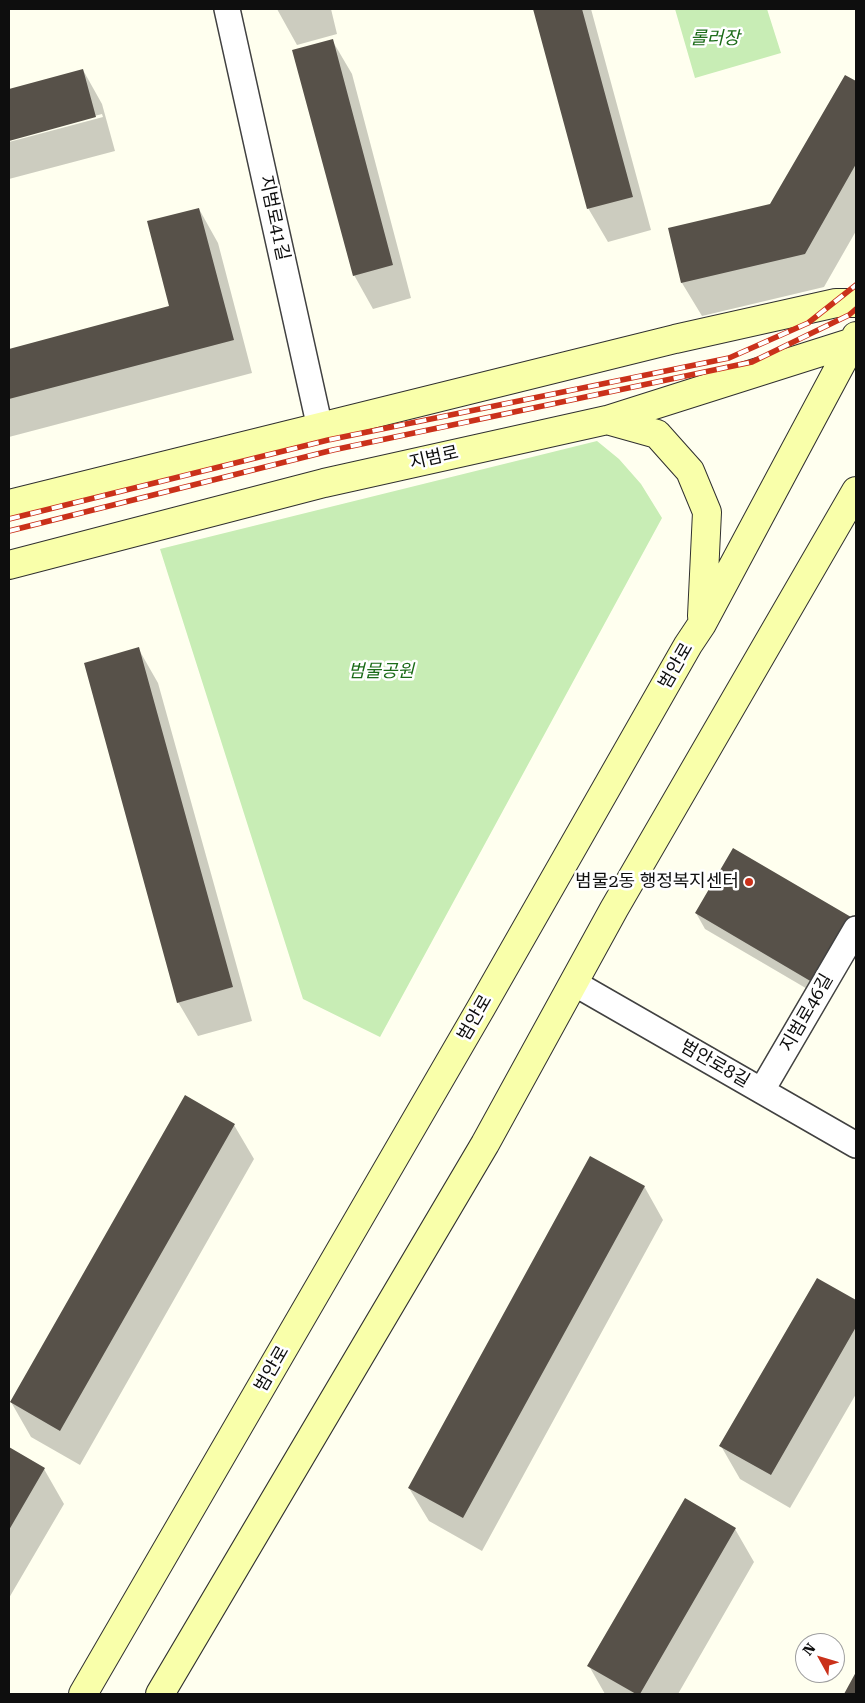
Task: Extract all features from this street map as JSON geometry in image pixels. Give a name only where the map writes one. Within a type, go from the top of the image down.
[{"type":"main road","points":[[9,504],[676,339],[836,303],[856,303]]},
{"type":"main road","name":"지범로","points":[[9,565],[324,483],[607,420],[855,340]]},
{"type":"main road","name":"범안로","points":[[83,1694],[702,624],[855,340]]},
{"type":"main road","points":[[607,420],[658,434],[690,471],[707,512],[702,624]]},
{"type":"main road","points":[[160,1694],[480,1153],[619,900],[856,491]]},
{"type":"street","name":"지범로41길","points":[[227,9],[320,428]]},
{"type":"street","name":"지범로46길","points":[[762,1090],[855,935]]},
{"type":"street","name":"범안로8길","points":[[574,983],[856,1145]]},
{"type":"green space","name":"롤러장","points":[[675,9],[767,9],[781,53],[695,78]]},
{"type":"green space","name":"범물공원","points":[[597,441],[619,459],[641,484],[662,518],[380,1037],[303,999],[160,549]]},
{"type":"building","points":[[533,9],[582,9],[633,197],[587,209]]},
{"type":"building","points":[[333,39],[393,265],[353,276],[292,50]]},
{"type":"building","points":[[83,69],[96,117],[9,141],[9,89]]},
{"type":"building","points":[[845,75],[856,81],[856,164],[805,254],[681,283],[668,228],[770,204]]},
{"type":"building","points":[[199,208],[234,340],[9,399],[9,349],[169,306],[147,221]]},
{"type":"building","points":[[139,647],[233,987],[177,1003],[84,663]]},
{"type":"building","points":[[733,848],[851,917],[812,982],[695,913]]},
{"type":"building","points":[[185,1095],[235,1124],[60,1431],[10,1402]]},
{"type":"building","points":[[590,1156],[645,1186],[463,1518],[408,1488]]},
{"type":"building","points":[[817,1278],[856,1300],[856,1327],[771,1475],[719,1446]]},
{"type":"building","points":[[9,1447],[45,1468],[9,1530]]},
{"type":"building","points":[[685,1498],[736,1528],[640,1694],[636,1694],[587,1666]]},
{"type":"building","points":[[856,1672],[856,1694],[844,1694]]},
{"type":"railway","points":[[9,519],[328,440],[729,358],[808,323],[856,285]]},
{"type":"railway","points":[[9,531],[333,450],[752,362],[849,315],[856,309]]},
{"type":"place","name":"범물2동 행정복지센터","points":[[749,882]]}]
